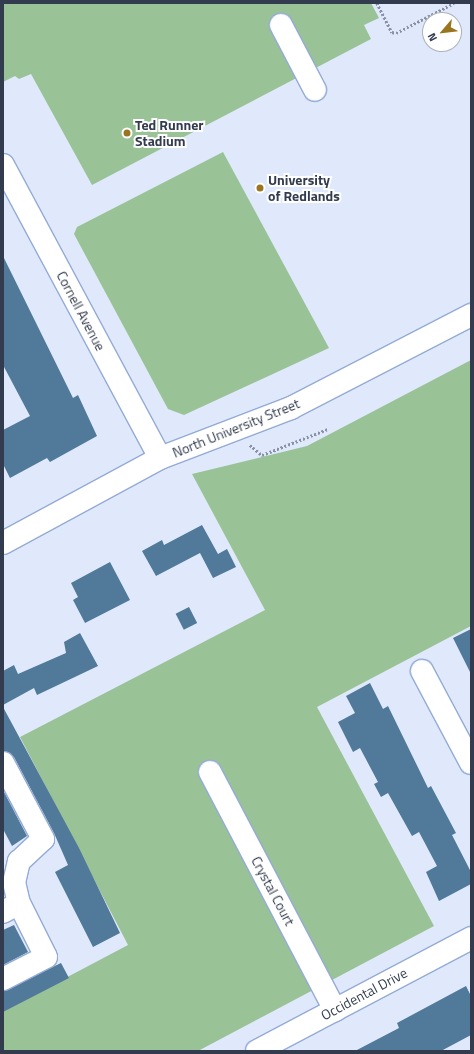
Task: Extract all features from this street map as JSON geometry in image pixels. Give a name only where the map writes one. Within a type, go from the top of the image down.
[{"type":"street","points":[[281,25],[315,90]]},
{"type":"street","name":"Cornell Avenue","points":[[3,165],[160,458]]},
{"type":"street","name":"North University Street","points":[[3,543],[160,458],[291,408],[471,315]]},
{"type":"street","points":[[422,671],[471,763]]},
{"type":"street","points":[[3,763],[43,839],[18,861],[11,907],[46,957],[3,979]]},
{"type":"street","name":"Crystal Court","points":[[210,772],[335,1010]]},
{"type":"street","name":"Occidental Drive","points":[[257,1051],[471,938]]},
{"type":"path","points":[[377,3],[392,32],[396,33],[454,3]]},
{"type":"path","points":[[233,430],[262,454],[328,429]]},
{"type":"green space","name":"Ted Runner Stadium","points":[[3,3],[371,3],[379,18],[364,25],[371,39],[92,185],[31,74],[19,79],[15,76],[3,82]]},
{"type":"green space","points":[[223,152],[329,348],[184,415],[168,409],[74,234],[77,227]]},
{"type":"green space","points":[[471,360],[471,626],[317,707],[434,926],[198,1051],[3,1051],[3,1011],[128,945],[20,737],[265,610],[192,474],[307,446]]},
{"type":"building","points":[[3,256],[73,398],[78,395],[97,436],[50,462],[47,458],[10,478],[3,464],[3,430],[30,416],[3,365]]},
{"type":"building","points":[[202,525],[218,554],[227,549],[236,567],[213,578],[200,553],[156,576],[142,551],[162,540],[164,545]]},
{"type":"building","points":[[110,562],[130,600],[85,623],[73,600],[78,597],[71,583]]},
{"type":"building","points":[[189,607],[197,623],[184,630],[176,614]]},
{"type":"building","points":[[471,629],[471,674],[453,638]]},
{"type":"building","points":[[80,633],[98,666],[37,695],[34,688],[3,705],[3,671],[14,665],[18,674],[66,653],[64,642]]},
{"type":"building","points":[[370,683],[383,709],[388,706],[428,788],[431,786],[456,833],[452,835],[471,872],[471,884],[439,901],[426,872],[437,866],[419,832],[412,836],[388,793],[381,797],[374,784],[378,782],[360,748],[353,752],[338,722],[355,713],[346,696]]},
{"type":"building","points":[[3,707],[79,848],[120,933],[93,947],[55,872],[68,865],[54,833],[14,757],[3,751]]},
{"type":"building","points":[[3,790],[27,836],[12,846],[3,829]]},
{"type":"building","points":[[14,925],[28,952],[3,965],[3,930]]},
{"type":"building","points":[[61,963],[69,978],[3,1012],[3,991]]},
{"type":"building","points":[[466,986],[471,996],[471,1035],[441,1051],[355,1051],[399,1028],[397,1023]]},
{"type":"place","name":"Ted Runner Stadium","points":[[127,133]]},
{"type":"place","name":"University of Redlands","points":[[260,188]]}]
